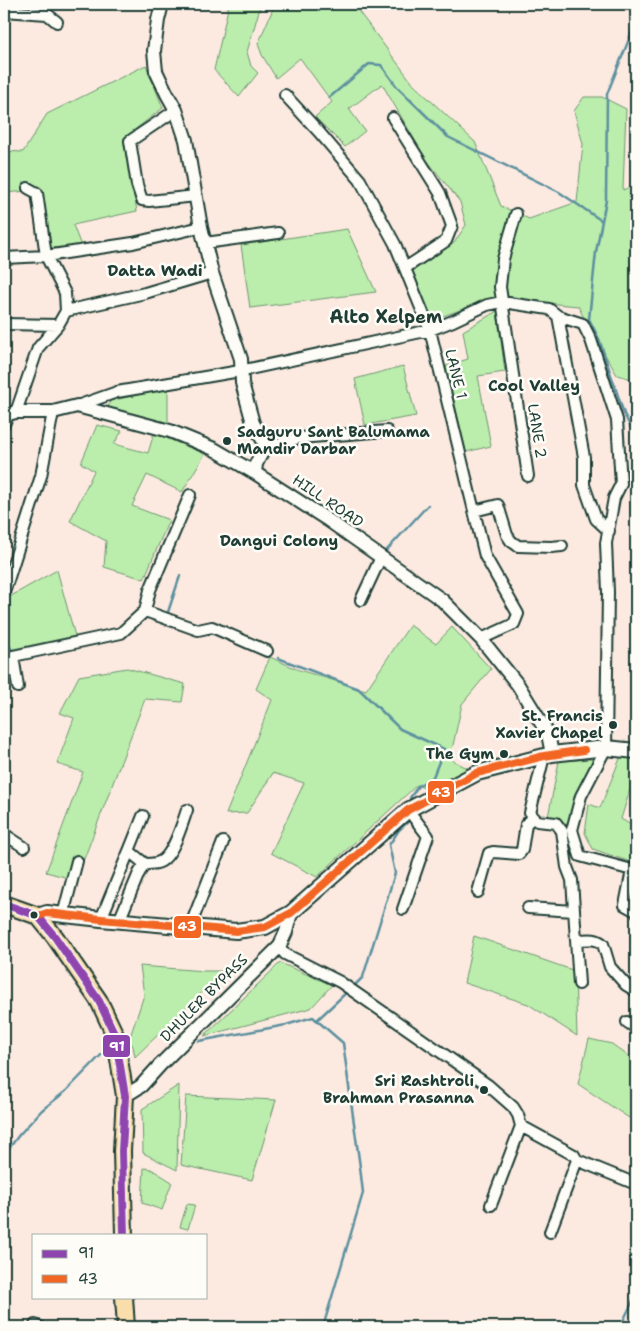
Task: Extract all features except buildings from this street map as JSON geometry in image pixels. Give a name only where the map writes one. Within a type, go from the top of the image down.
[{"type":"main road","points":[[38,916],[47,913],[236,932],[265,926],[290,913],[408,810],[477,773],[548,755],[606,748],[636,751]]},
{"type":"main road","points":[[4,904],[38,916],[55,937],[99,1001],[115,1034],[125,1096],[122,1151],[124,1234]]},
{"type":"main road","points":[[124,1298],[126,1327]]},
{"type":"street","points":[[162,4],[154,51],[156,71],[176,110],[186,140],[201,227],[212,273],[241,359],[242,384],[253,423],[264,442],[264,448],[256,464],[255,473]]},
{"type":"street","points":[[4,11],[47,14],[57,22]]},
{"type":"street","name":"LANE 1","points":[[285,95],[360,180],[395,244],[430,330],[485,556],[518,614],[514,624],[481,639]]},
{"type":"street","points":[[176,110],[130,141],[138,185],[142,200],[149,201],[196,196]]},
{"type":"street","points":[[393,118],[440,193],[452,226],[446,241],[405,268]]},
{"type":"street","points":[[8,416],[38,348],[58,325],[66,311],[65,293],[46,256],[37,193],[28,188]]},
{"type":"street","name":"LANE 2","points":[[516,214],[503,259],[500,287],[528,476]]},
{"type":"street","points":[[4,258],[46,256],[133,243],[201,227]]},
{"type":"street","points":[[205,243],[278,233]]},
{"type":"street","points":[[66,311],[145,293],[212,273]]},
{"type":"street","points":[[77,406],[117,392],[240,371],[430,330],[487,305],[502,302],[549,309],[558,316],[583,324],[592,340],[617,420],[621,484],[614,498],[606,543],[608,592],[606,748],[581,796],[572,830],[580,856],[634,871],[625,905],[636,911]]},
{"type":"street","points":[[558,316],[584,457],[584,485],[596,519],[609,531]]},
{"type":"street","points":[[4,324],[58,325]]},
{"type":"street","name":"HILL ROAD","points":[[8,416],[53,412],[77,406],[170,431],[214,449],[255,473],[328,520],[442,600],[481,639],[518,686],[548,734],[548,755]]},
{"type":"street","points":[[4,593],[41,476],[53,412]]},
{"type":"street","points":[[264,448],[299,438],[387,431]]},
{"type":"street","points":[[18,687],[8,657],[121,633],[145,611],[150,590],[190,495]]},
{"type":"street","points":[[474,511],[498,505],[507,535],[518,546],[562,546]]},
{"type":"street","points":[[361,600],[381,557]]},
{"type":"street","points":[[145,611],[198,630],[212,627],[267,651]]},
{"type":"street","points":[[548,755],[530,813],[537,821],[556,823],[562,831],[567,867],[572,880],[579,984]]},
{"type":"street","points":[[129,851],[145,864],[153,864],[164,859],[172,848],[187,810]]},
{"type":"street","points":[[402,909],[428,836],[408,810]]},
{"type":"street","points":[[100,919],[143,816]]},
{"type":"street","points":[[478,892],[489,854],[493,852],[519,854],[522,850],[526,824],[533,816]]},
{"type":"street","points":[[4,834],[24,847]]},
{"type":"street","points":[[190,927],[223,842]]},
{"type":"street","points":[[63,915],[76,861]]},
{"type":"street","points":[[119,921],[138,873],[145,864]]},
{"type":"street","points":[[528,908],[574,911]]},
{"type":"street","name":"DHULER BYPASS","points":[[125,1096],[140,1086],[279,947],[286,932],[290,913]]},
{"type":"street","points":[[576,940],[597,940],[603,944],[610,967],[626,985],[636,991]]},
{"type":"street","points":[[279,947],[286,954],[340,982],[488,1084],[512,1107],[518,1115],[521,1126],[491,1205]]},
{"type":"street","points":[[626,1022],[636,1028]]},
{"type":"street","points":[[521,1126],[574,1155],[577,1160],[636,1184]]},
{"type":"street","points":[[550,1232],[577,1160]]},
{"type":"green space","points":[[229,4],[261,4],[247,52],[251,66],[258,73],[239,97],[214,70]]},
{"type":"green space","points":[[275,4],[353,4],[414,85],[475,142],[501,206],[529,219],[577,202],[583,144],[574,111],[584,97],[602,97],[626,109],[623,190],[636,184],[636,380],[617,375],[578,306],[494,298],[432,320],[413,271],[454,243],[466,225],[460,202],[426,159],[382,84],[349,109],[365,131],[345,147],[315,117],[332,102],[300,58],[276,78],[262,55],[258,44]]},
{"type":"green space","points":[[146,65],[163,108],[124,138],[137,211],[73,225],[81,246],[48,248],[41,190],[4,193],[4,151],[23,152],[47,114]]},
{"type":"green space","points":[[347,229],[376,292],[250,308],[241,245]]},
{"type":"green space","points":[[497,311],[505,372],[478,376],[491,446],[466,452],[446,366],[468,359],[463,331]]},
{"type":"green space","points":[[403,366],[416,416],[365,425],[355,379]]},
{"type":"green space","points":[[168,388],[168,426],[108,408],[110,401]]},
{"type":"green space","points":[[97,425],[122,431],[114,444],[148,453],[154,433],[205,454],[182,492],[147,475],[132,506],[169,520],[144,579],[104,567],[106,541],[70,521],[94,471],[81,463]]},
{"type":"green space","points":[[57,570],[75,636],[4,651],[4,600]]},
{"type":"green space","points":[[410,625],[436,644],[452,627],[491,669],[462,704],[450,759],[469,769],[428,790],[417,785],[317,877],[271,853],[304,783],[273,773],[247,813],[226,814],[272,700],[256,689],[270,657],[299,670],[366,690]]},
{"type":"green space","points":[[127,668],[185,684],[182,702],[145,699],[76,880],[46,872],[83,772],[57,764],[74,718],[60,713],[79,676]]},
{"type":"green space","points":[[621,756],[636,759],[636,770],[621,819],[636,828],[636,864],[593,849],[585,833],[589,804],[600,808]]},
{"type":"green space","points":[[593,759],[580,788],[568,824],[548,817],[559,761]]},
{"type":"green space","points":[[474,936],[575,971],[577,1036],[528,1004],[464,983]]},
{"type":"green space","points":[[280,963],[332,985],[311,1008],[204,1036]]},
{"type":"green space","points":[[140,966],[224,971],[135,1057],[133,1046],[129,1040],[144,995]]},
{"type":"green space","points":[[589,1039],[612,1044],[636,1062],[636,1106],[629,1118],[578,1084]]},
{"type":"green space","points":[[179,1085],[177,1170],[143,1153],[142,1109]]},
{"type":"green space","points":[[186,1096],[276,1100],[252,1180],[181,1165]]},
{"type":"green space","points":[[144,1168],[151,1169],[172,1182],[162,1210],[142,1203]]},
{"type":"green space","points":[[187,1204],[195,1205],[188,1229],[180,1227]]},
{"type":"waterway","points":[[636,22],[607,94],[606,200],[596,252],[589,319],[599,339],[624,414],[636,438]]},
{"type":"waterway","points":[[330,97],[369,64],[381,65],[397,87],[448,137],[559,192],[602,221]]},
{"type":"waterway","points":[[386,555],[386,551],[428,505]]},
{"type":"waterway","points":[[167,615],[180,576]]},
{"type":"waterway","points":[[4,626],[5,636],[12,651],[62,641]]},
{"type":"waterway","points":[[278,658],[359,689],[400,729],[444,749],[433,777],[418,786],[410,798],[414,802]]},
{"type":"waterway","points":[[352,988],[363,977],[395,873],[389,845],[399,830],[411,819]]},
{"type":"waterway","points":[[317,1020],[348,991]]},
{"type":"waterway","points":[[199,1041],[286,1025],[313,1017],[343,1043],[363,1193],[323,1327]]},
{"type":"waterway","points":[[4,1155],[42,1110],[66,1091],[106,1050]]},
{"type":"waterway","points":[[620,1327],[636,1295]]},
{"type":"transit line","name":"43","points":[[38,916],[47,913],[236,931],[265,927],[291,913],[408,810],[477,773],[544,756],[584,750]]},
{"type":"transit line","name":"91","points":[[4,904],[38,916],[55,937],[99,1001],[115,1035],[125,1096],[122,1151],[124,1234]]},
{"type":"place","name":"Sadguru Sant Balumama Mandir Darbar","points":[[227,441]]},
{"type":"place","name":"St. Francis Xavier Chapel","points":[[613,725]]},
{"type":"place","name":"The Gym","points":[[504,754]]},
{"type":"place","name":"Sri Rashtroli Brahman Prasanna","points":[[484,1090]]},
{"type":"district","name":"Datta Wadi","points":[[155,270]]},
{"type":"district","name":"Alto Xelpem","points":[[386,317]]},
{"type":"district","name":"Cool Valley","points":[[534,385]]},
{"type":"district","name":"Dangui Colony","points":[[279,540]]}]
